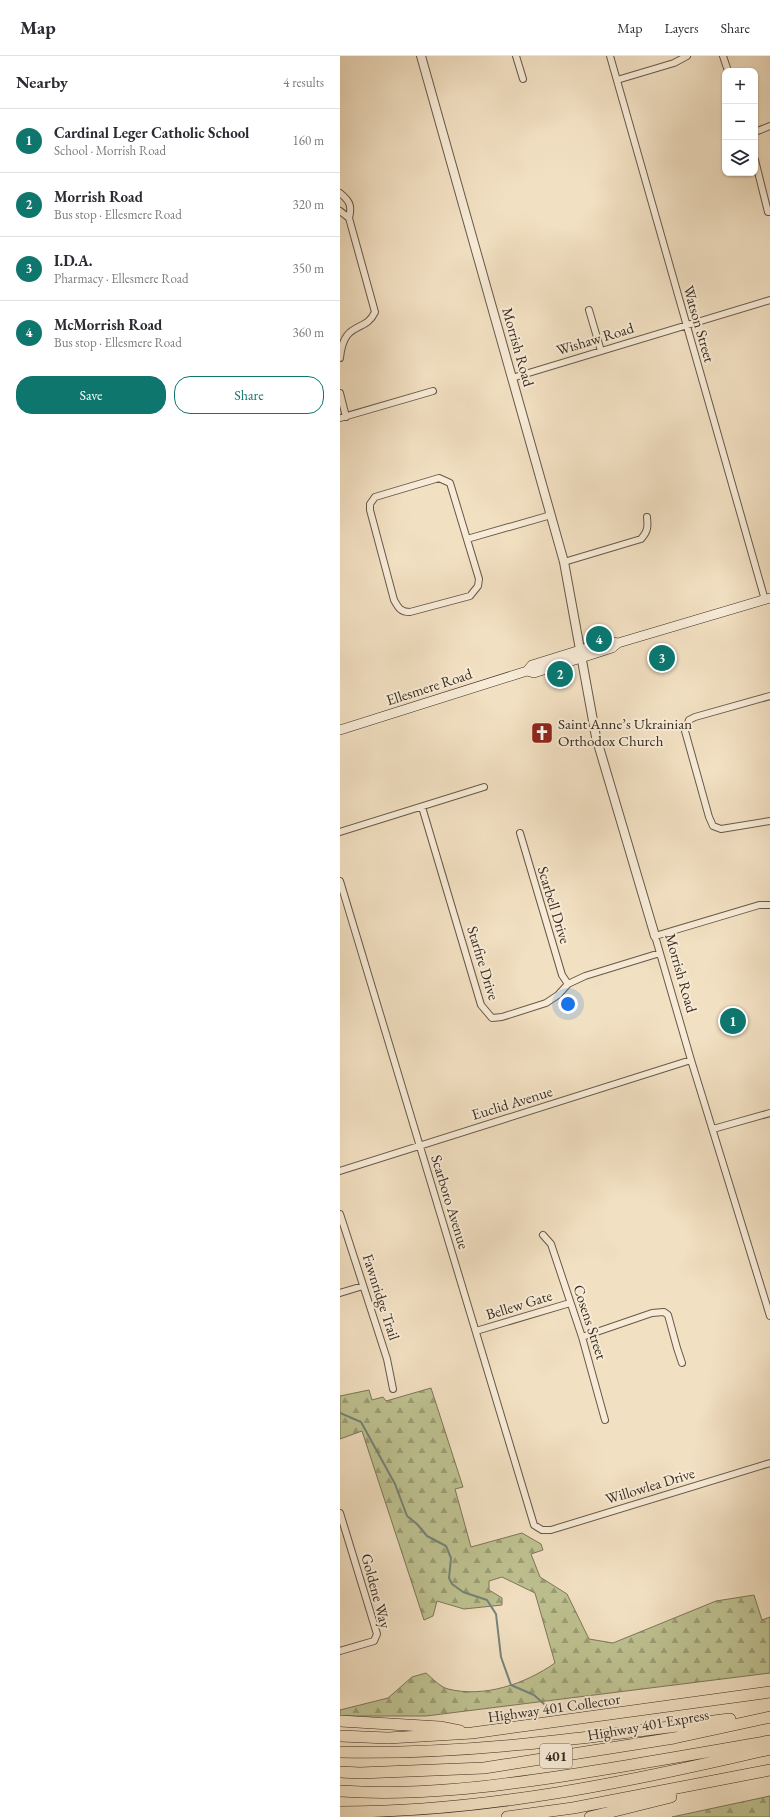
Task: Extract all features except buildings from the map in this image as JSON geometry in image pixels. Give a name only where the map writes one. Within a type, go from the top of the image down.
[{"type":"highway","name":"Highway 401 Collector","points":[[340,1736],[402,1738],[472,1734],[770,1692]]},
{"type":"highway","points":[[340,1752],[385,1753],[495,1748],[770,1713]]},
{"type":"highway","name":"Highway 401 Express","points":[[340,1772],[360,1773],[484,1768],[674,1738],[770,1717]]},
{"type":"highway","points":[[340,1721],[440,1727],[472,1734]]},
{"type":"highway","name":"401","points":[[340,1791],[372,1793],[488,1787],[622,1767],[770,1741]]},
{"type":"highway","points":[[340,1812],[380,1812],[460,1806],[516,1799],[618,1783],[770,1749]]},
{"type":"highway","points":[[507,1817],[573,1808],[716,1782],[770,1770]]},
{"type":"highway","points":[[590,1817],[682,1794],[716,1782]]},
{"type":"main road","name":"Ellesmere Road","points":[[340,730],[527,671],[532,666],[581,654],[610,641],[618,643],[767,599]]},
{"type":"street","name":"Morrish Road","points":[[421,56],[564,562],[596,737],[691,1060],[770,1316]]},
{"type":"street","points":[[516,56],[523,79]]},
{"type":"street","name":"Watson Street","points":[[610,56],[686,324],[767,599]]},
{"type":"street","points":[[617,80],[674,63],[687,56]]},
{"type":"street","points":[[723,56],[727,68]]},
{"type":"street","points":[[758,131],[770,126]]},
{"type":"street","points":[[758,172],[768,212],[770,212]]},
{"type":"street","points":[[340,193],[348,200],[352,209],[349,218],[376,312],[372,319],[350,330],[342,344],[340,358]]},
{"type":"street","points":[[340,211],[349,218]]},
{"type":"street","name":"Wishaw Road","points":[[512,378],[686,324],[770,300]]},
{"type":"street","points":[[589,310],[601,351]]},
{"type":"street","points":[[340,393],[343,417],[433,391]]},
{"type":"street","points":[[439,478],[450,483],[467,539],[479,579],[478,586],[473,594],[410,612],[404,612],[398,608],[394,600],[370,510],[370,504],[375,497],[439,478]]},
{"type":"street","points":[[467,539],[551,514]]},
{"type":"street","points":[[564,562],[641,539],[646,533],[648,526],[646,517]]},
{"type":"street","points":[[770,696],[695,717],[689,720],[686,731],[709,818],[713,826],[722,829],[770,821]]},
{"type":"street","points":[[340,832],[484,787]]},
{"type":"street","name":"Starfire Drive","points":[[422,807],[481,1005],[484,1011],[492,1018],[502,1017],[546,1003],[558,995],[568,984],[585,976],[660,953]]},
{"type":"street","name":"Scarbell Drive","points":[[520,833],[562,975],[568,984]]},
{"type":"street","name":"Scarboro Avenue","points":[[340,881],[533,1521],[538,1528]]},
{"type":"street","points":[[655,936],[759,905],[770,905]]},
{"type":"street","name":"Euclid Avenue","points":[[340,1171],[691,1060]]},
{"type":"street","points":[[713,1129],[770,1114]]},
{"type":"street","name":"Fawnridge Trail","points":[[340,1214],[387,1359],[393,1389]]},
{"type":"street","name":"Cosens Street","points":[[542,1235],[551,1244],[582,1337],[606,1420]]},
{"type":"street","points":[[340,1293],[363,1286]]},
{"type":"street","name":"Bellew Gate","points":[[476,1331],[570,1303]]},
{"type":"street","points":[[582,1337],[652,1313],[664,1312],[668,1315],[676,1348],[682,1363]]},
{"type":"street","name":"Willowlea Drive","points":[[538,1528],[546,1531],[551,1530],[770,1463]]},
{"type":"street","name":"Goldene Way","points":[[340,1513],[377,1634],[374,1641],[340,1651]]},
{"type":"green space","points":[[431,1388],[463,1487],[455,1489],[471,1547],[522,1533],[541,1544],[543,1550],[531,1554],[540,1577],[567,1594],[589,1639],[613,1643],[716,1601],[754,1595],[762,1620],[770,1617],[770,1673],[426,1716],[340,1716],[340,1710],[388,1698],[412,1677],[426,1673],[445,1688],[476,1692],[517,1683],[543,1671],[555,1663],[535,1593],[502,1577],[489,1581],[489,1590],[502,1598],[502,1605],[464,1609],[437,1601],[433,1616],[424,1620],[362,1431],[340,1439],[340,1396],[369,1390],[372,1400],[383,1397],[386,1401]]},
{"type":"green space","points":[[770,1796],[770,1817],[672,1817]]},
{"type":"waterway","points":[[340,1413],[361,1422],[395,1484],[407,1516],[417,1524],[427,1536],[446,1546],[451,1558],[449,1578],[452,1584],[463,1592],[487,1600],[496,1614],[501,1657],[511,1685],[534,1695],[544,1704]]},
{"type":"place","name":"McMorrish Road","points":[[599,639]]},
{"type":"place","name":"I.D.A.","points":[[662,658]]},
{"type":"place","name":"Morrish Road","points":[[560,674]]},
{"type":"place","name":"Saint Anne’s Ukrainian Orthodox Church","points":[[542,733]]},
{"type":"place","name":"Cardinal Leger Catholic School","points":[[733,1021]]}]
